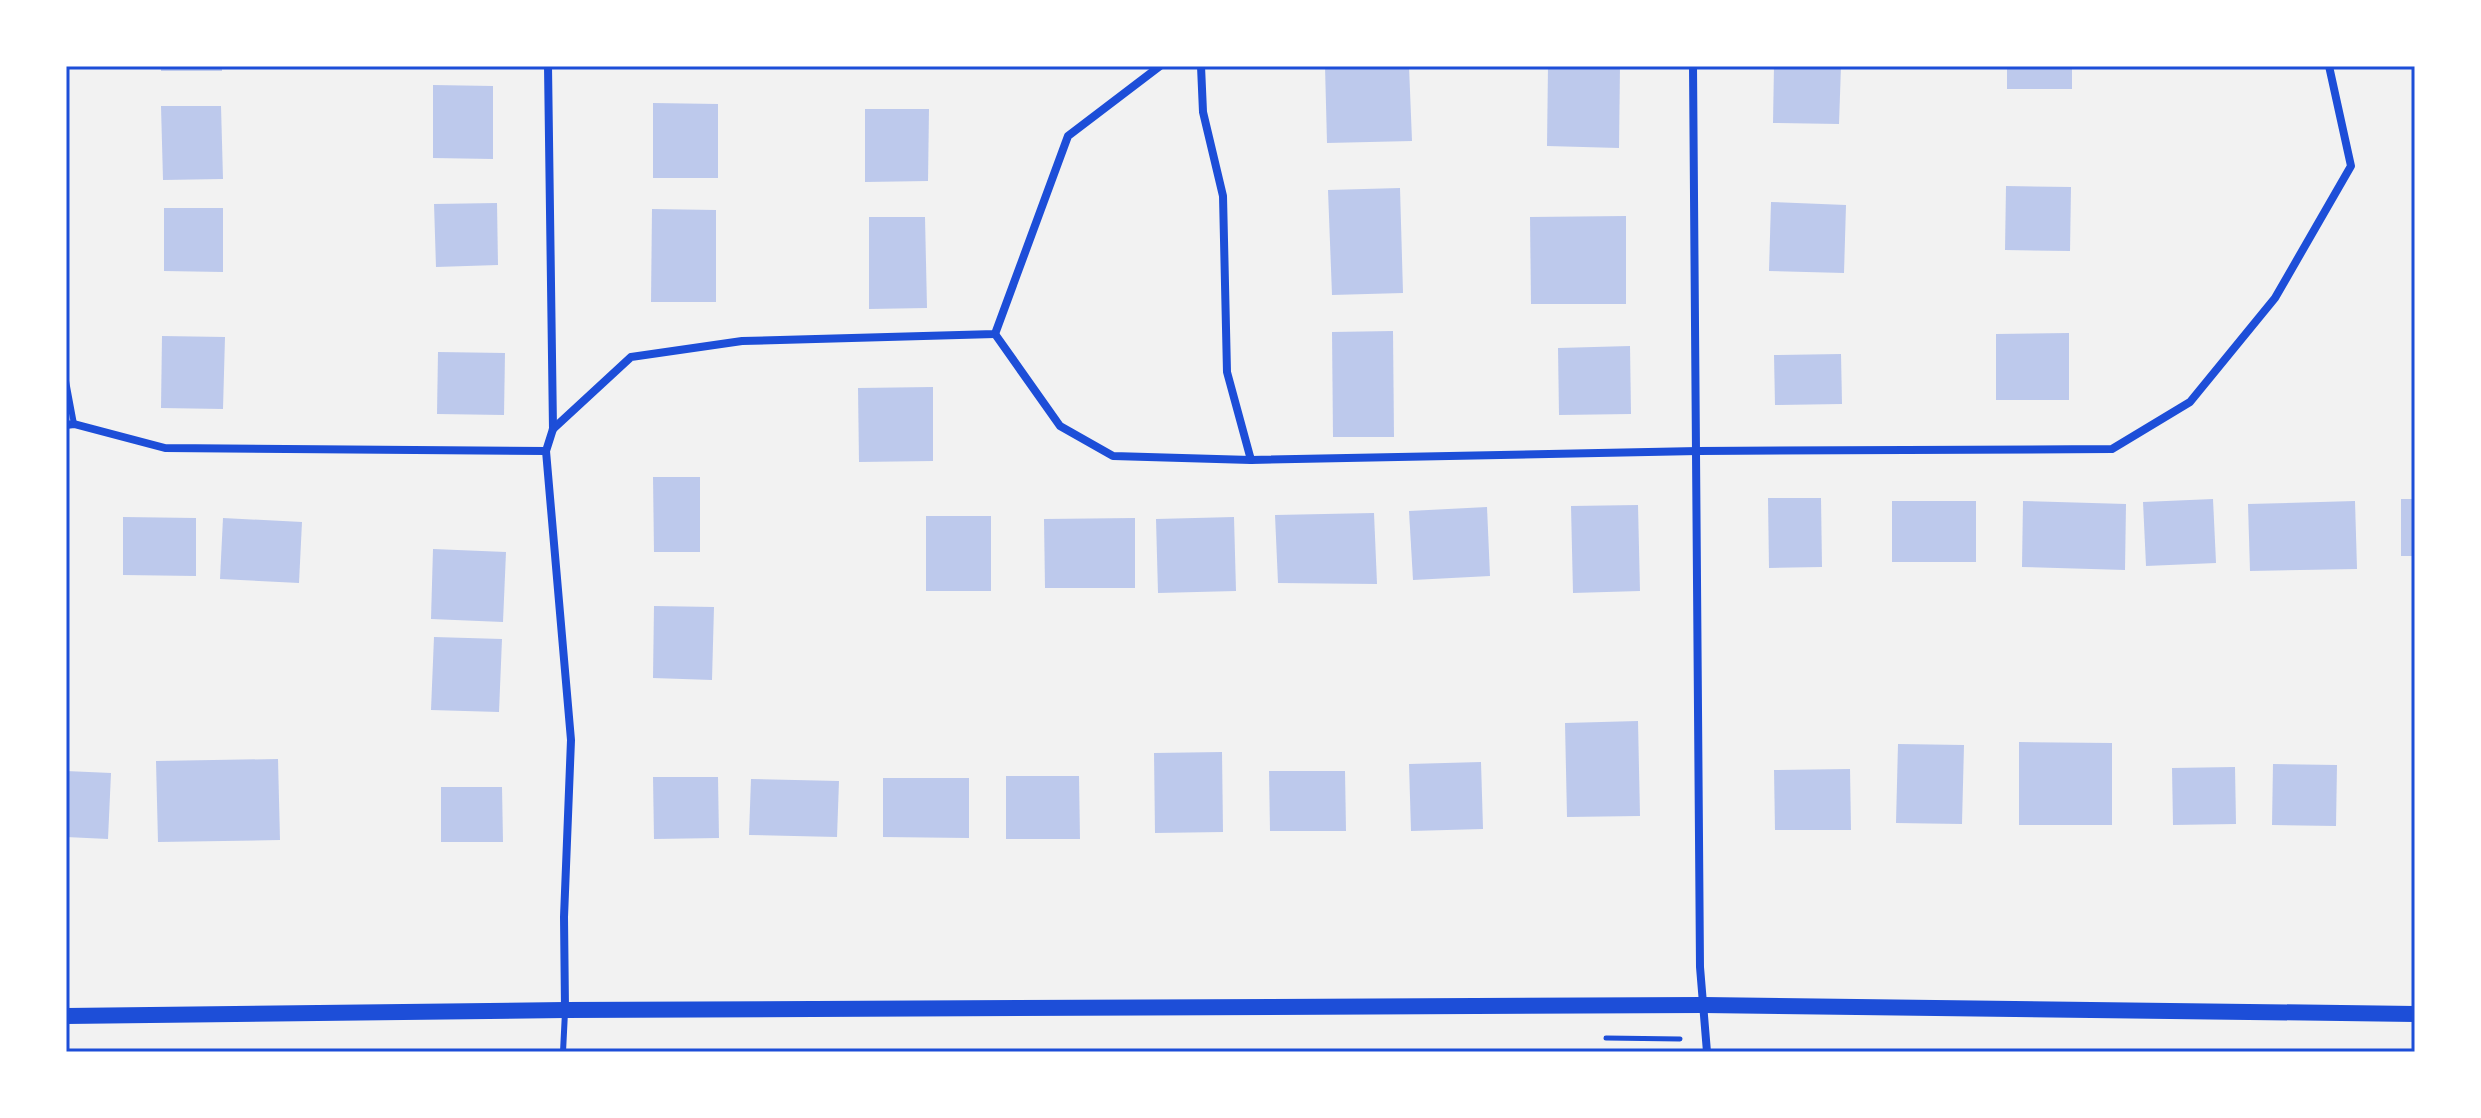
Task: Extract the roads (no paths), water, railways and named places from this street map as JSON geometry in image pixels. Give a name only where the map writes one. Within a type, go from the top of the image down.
[{"type":"main road","points":[[66,1016],[565,1010],[1703,1005],[2415,1014]]},
{"type":"street","points":[[548,66],[553,429],[546,451],[571,740],[564,917],[565,1010]]},
{"type":"street","points":[[995,334],[1068,136],[1160,66]]},
{"type":"street","points":[[1201,66],[1203,112],[1223,196],[1227,372],[1251,460]]},
{"type":"street","points":[[1693,66],[1700,967],[1707,1052]]},
{"type":"street","points":[[995,334],[1060,426],[1113,456],[1251,460],[1698,451],[2112,449],[2190,402],[2275,298],[2351,166],[2329,66]]},
{"type":"street","points":[[553,429],[631,357],[742,341],[995,334]]},
{"type":"street","points":[[70,425],[165,448],[546,451]]},
{"type":"lane","points":[[66,381],[70,425]]},
{"type":"lane","points":[[563,1052],[565,1010]]}]
